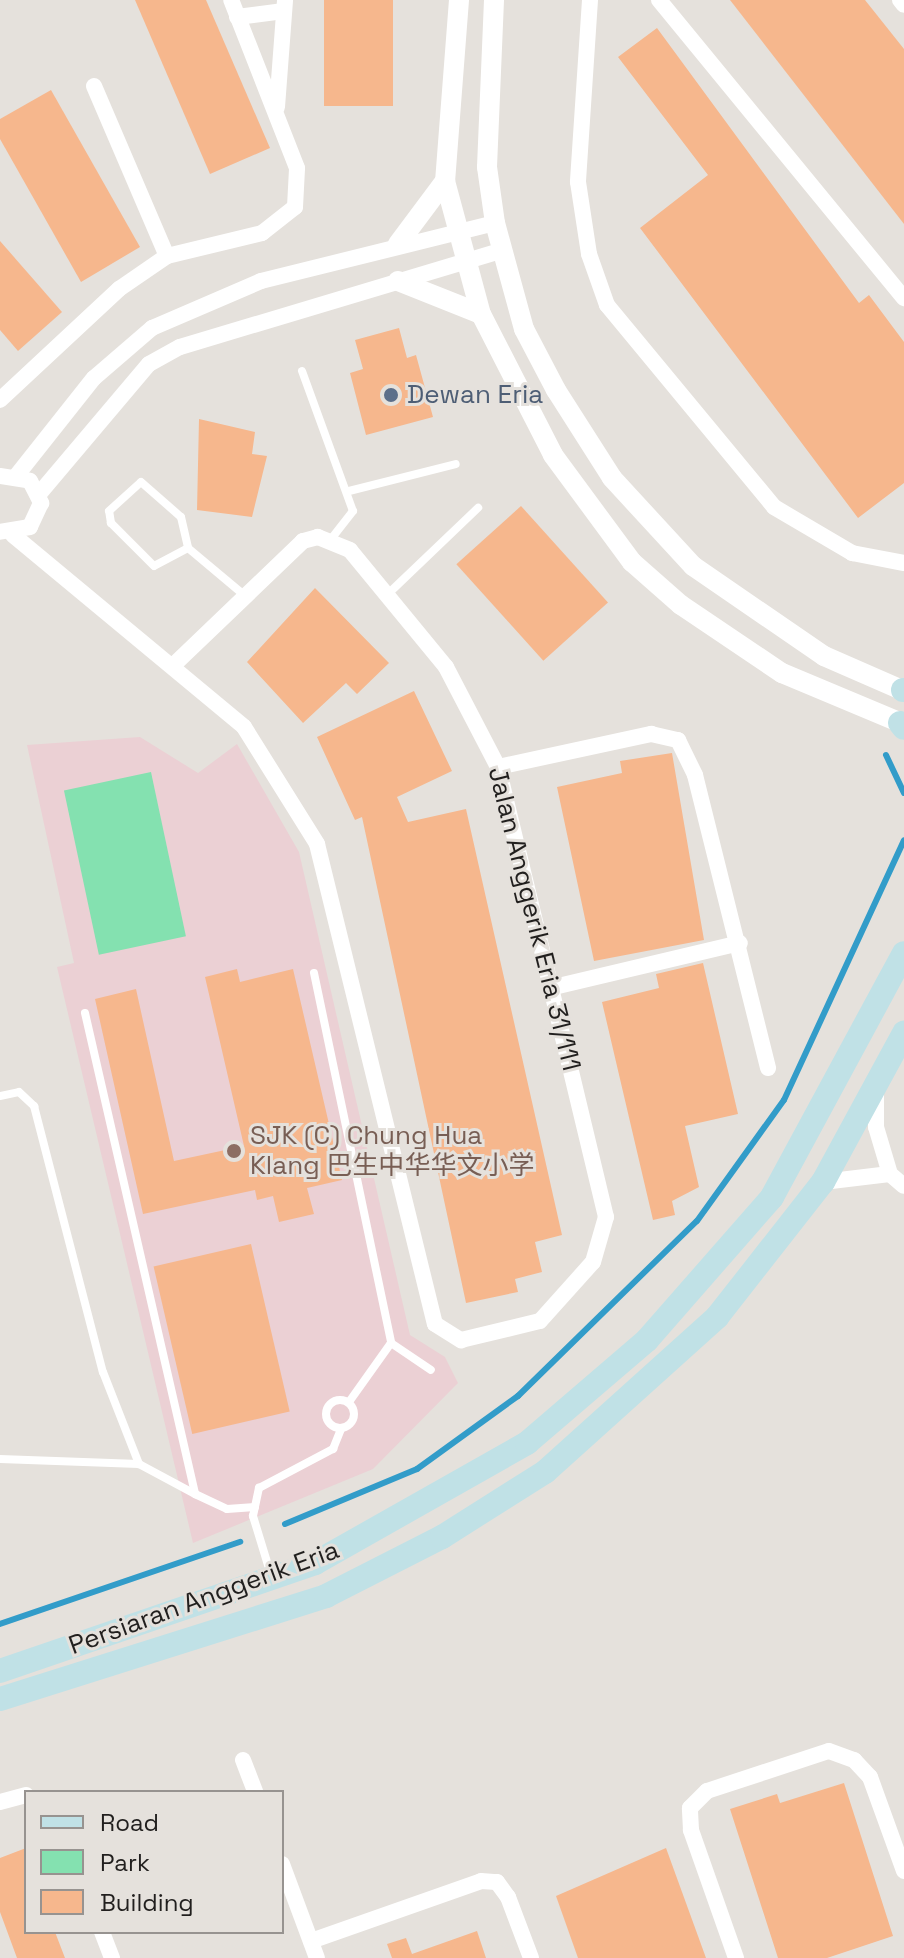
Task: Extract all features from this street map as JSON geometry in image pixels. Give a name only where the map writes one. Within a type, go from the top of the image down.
[{"type":"main road","name":"Persiaran Anggerik Eria","points":[[0,1671],[272,1579],[380,1530],[527,1443],[647,1340],[772,1197],[904,953]]},
{"type":"main road","name":"Persiaran Anggerik Eria","points":[[0,1699],[326,1596],[442,1537],[545,1472],[648,1386],[717,1317],[823,1182],[876,1090],[904,1033]]},
{"type":"street","points":[[0,400],[119,289],[167,256],[262,233],[295,207],[297,168],[231,0]]},
{"type":"street","points":[[459,0],[445,181],[463,262],[481,314],[553,455],[632,562],[726,640],[782,673],[903,725]]},
{"type":"street","points":[[494,0],[487,167],[495,223],[524,329],[556,390],[612,478],[659,534],[749,611],[824,656],[904,690]]},
{"type":"street","points":[[590,0],[578,182],[589,254],[607,305],[774,507],[852,553],[904,563]]},
{"type":"street","points":[[659,0],[904,298]]},
{"type":"street","points":[[900,0],[904,5]]},
{"type":"street","points":[[237,17],[284,6],[276,113]]},
{"type":"street","points":[[94,86],[167,256]]},
{"type":"street","points":[[398,244],[445,181]]},
{"type":"street","points":[[39,494],[8,476],[94,378],[152,328],[249,285],[398,244],[495,223]]},
{"type":"street","points":[[332,538],[303,541],[176,663],[4,535],[37,520],[39,494],[149,364],[250,321],[501,251]]},
{"type":"street","points":[[398,281],[481,314]]},
{"type":"street","name":"Jalan Anggerik Eria 31/111","points":[[176,663],[244,727],[317,844],[435,1324],[461,1340],[520,1331],[557,1306],[604,1241],[606,1217],[554,987],[498,767],[446,667],[390,592],[332,538]]},
{"type":"street","points":[[498,767],[651,734],[678,740],[695,775],[740,943],[768,1068]]},
{"type":"street","points":[[554,987],[740,943]]},
{"type":"street","points":[[876,1090],[876,1127],[890,1174],[904,1186]]},
{"type":"street","points":[[823,1182],[890,1174]]},
{"type":"street","points":[[736,1958],[698,1855],[690,1808],[707,1791],[829,1751],[870,1777],[904,1871]]},
{"type":"street","points":[[243,1760],[254,1790]]},
{"type":"street","points":[[0,1802],[24,1796]]},
{"type":"street","points":[[284,1869],[317,1958]]},
{"type":"street","points":[[311,1941],[489,1881],[508,1897],[531,1958]]},
{"type":"street","points":[[103,1934],[112,1958]]},
{"type":"lane","points":[[302,371],[349,491],[353,511],[332,538]]},
{"type":"lane","points":[[349,491],[456,464]]},
{"type":"lane","points":[[188,548],[154,566],[111,523],[109,511],[141,482],[181,517],[188,548],[244,595]]},
{"type":"lane","points":[[390,592],[478,508]]},
{"type":"lane","points":[[314,973],[391,1343],[431,1370]]},
{"type":"lane","points":[[85,1013],[195,1494]]},
{"type":"lane","points":[[0,1096],[19,1092],[34,1106],[103,1372],[139,1464]]},
{"type":"lane","points":[[341,1429],[328,1422],[327,1408],[349,1402],[391,1343]]},
{"type":"lane","points":[[272,1579],[255,1507],[259,1488],[333,1449],[341,1429],[354,1419],[349,1402]]},
{"type":"lane","points":[[0,1459],[139,1464],[227,1509],[255,1507]]},
{"type":"shaded area","name":"SJK (C) Chung Hua Klang 巴生中华华文小学","points":[[140,737],[198,773],[237,744],[299,852],[410,1335],[445,1357],[458,1383],[373,1469],[193,1543],[57,967],[74,963],[27,745]]},
{"type":"green space","points":[[151,772],[186,936],[99,955],[64,791]]},
{"type":"building","points":[[135,0],[206,0],[270,148],[210,174]]},
{"type":"building","points":[[324,0],[393,0],[393,106],[324,106]]},
{"type":"building","points":[[730,0],[865,0],[904,49],[904,224]]},
{"type":"building","points":[[657,28],[859,303],[869,295],[904,342],[904,483],[858,518],[640,228],[708,175],[618,57]]},
{"type":"building","points":[[51,90],[140,247],[81,282],[0,139],[0,119]]},
{"type":"building","points":[[0,241],[62,312],[18,351],[0,330]]},
{"type":"building","name":"Dewan Eria","points":[[399,328],[407,358],[416,355],[433,417],[366,435],[350,373],[363,369],[355,340]]},
{"type":"building","points":[[199,419],[255,432],[252,454],[267,456],[252,517],[197,510]]},
{"type":"building","points":[[521,506],[608,603],[543,661],[456,564]]},
{"type":"building","points":[[315,588],[389,663],[357,694],[346,683],[303,723],[247,662]]},
{"type":"building","points":[[414,691],[452,771],[397,797],[408,822],[466,809],[562,1235],[535,1242],[542,1272],[515,1279],[518,1292],[466,1303],[362,817],[355,820],[317,737]]},
{"type":"building","points":[[672,753],[704,940],[594,961],[557,787],[622,773],[620,761]]},
{"type":"building","points":[[703,963],[738,1114],[685,1126],[699,1187],[672,1201],[675,1215],[653,1220],[602,1002],[659,988],[656,974]]},
{"type":"building","points":[[237,969],[240,982],[293,969],[342,1180],[307,1188],[314,1214],[279,1222],[273,1196],[257,1200],[255,1190],[143,1214],[95,999],[136,989],[174,1161],[244,1146],[205,977]]},
{"type":"building","points":[[251,1244],[290,1412],[192,1434],[154,1266]]},
{"type":"building","points":[[844,1783],[893,1936],[827,1958],[778,1958],[730,1809],[777,1794],[780,1803]]},
{"type":"building","points":[[666,1848],[706,1958],[578,1958],[556,1896]]},
{"type":"building","points":[[24,1849],[24,1934],[56,1934],[65,1958],[17,1958],[0,1912],[0,1858]]},
{"type":"building","points":[[477,1931],[486,1958],[392,1958],[387,1944],[406,1938],[412,1954]]},
{"type":"waterway","points":[[886,755],[904,793]]},
{"type":"waterway","points":[[285,1524],[417,1469],[518,1396],[697,1221],[784,1100],[904,840]]},
{"type":"waterway","points":[[0,1624],[240,1542]]},
{"type":"place","name":"Dewan Eria","points":[[391,395]]},
{"type":"place","name":"SJK (C) Chung Hua Klang 巴生中华华文小学","points":[[234,1151]]}]
